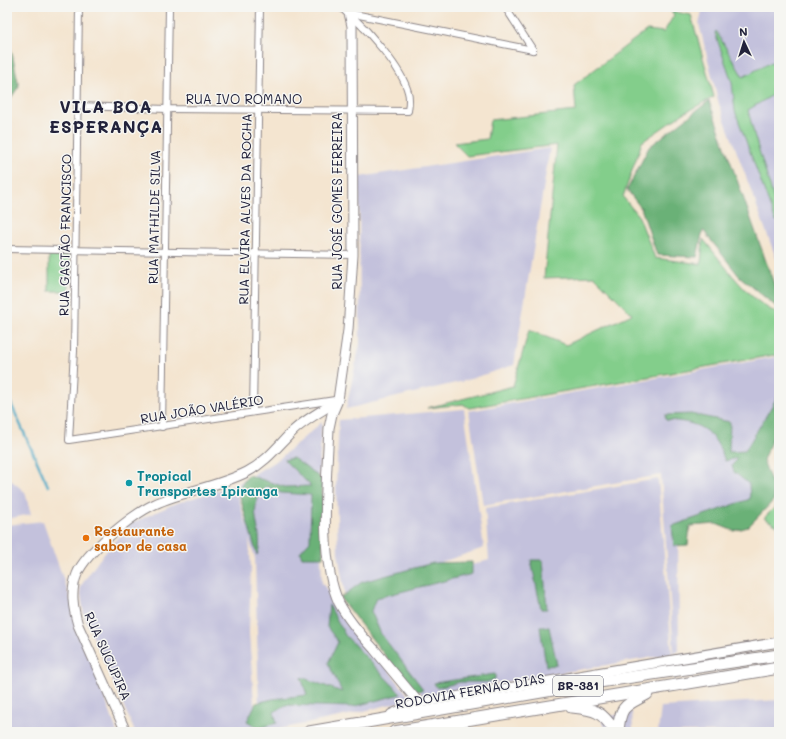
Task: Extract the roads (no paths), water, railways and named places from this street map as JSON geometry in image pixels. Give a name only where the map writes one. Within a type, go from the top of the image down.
[{"type":"highway","name":"RODOVIA FERNÃO DIAS","points":[[309,732],[599,682],[779,655]]},
{"type":"highway","name":"RODOVIA FERNÃO DIAS","points":[[394,732],[779,668]]},
{"type":"highway","points":[[617,732],[619,717],[622,709],[656,689]]},
{"type":"highway","points":[[377,721],[419,703]]},
{"type":"highway","name":"BR-381","points":[[556,705],[590,709],[599,712],[607,718],[617,732]]},
{"type":"highway","points":[[421,732],[448,723]]},
{"type":"street","name":"RUA GASTÃO FRANCISCO","points":[[69,440],[74,351],[79,106],[79,7]]},
{"type":"street","name":"RUA MATHILDE SILVA","points":[[162,427],[169,7]]},
{"type":"street","name":"RUA ELVIRA ALVES DA ROCHA","points":[[253,412],[260,7]]},
{"type":"street","points":[[346,10],[533,50],[505,7]]},
{"type":"street","name":"RUA IVO ROMANO","points":[[79,106],[167,110],[258,109],[408,111],[410,101],[408,90],[394,66],[366,29],[346,10]]},
{"type":"street","name":"RUA JOSÉ GOMES FERREIRA","points":[[346,10],[352,26],[352,255],[348,330],[338,400],[332,414],[329,428],[326,530],[331,576],[334,590],[340,604],[356,629],[419,703]]},
{"type":"street","points":[[7,249],[256,252],[352,255]]},
{"type":"street","name":"RUA JOÃO VALÉRIO","points":[[69,440],[338,400]]},
{"type":"street","name":"RUA SUCUPIRA","points":[[126,732],[78,625],[74,612],[72,593],[77,573],[98,547],[141,511],[156,503],[212,486],[247,472],[265,460],[292,432],[338,400]]},
{"type":"street","name":"RODOVIA FERNÃO DIAS","points":[[419,703],[779,642]]},
{"type":"waterway","points":[[7,395],[48,486]]},
{"type":"place","name":"Tropical Transportes Ipiranga","points":[[129,483]]},
{"type":"place","name":"Restaurante sabor de casa","points":[[86,538]]},
{"type":"district","name":"VILA BOA ESPERANÇA","points":[[106,117]]}]
